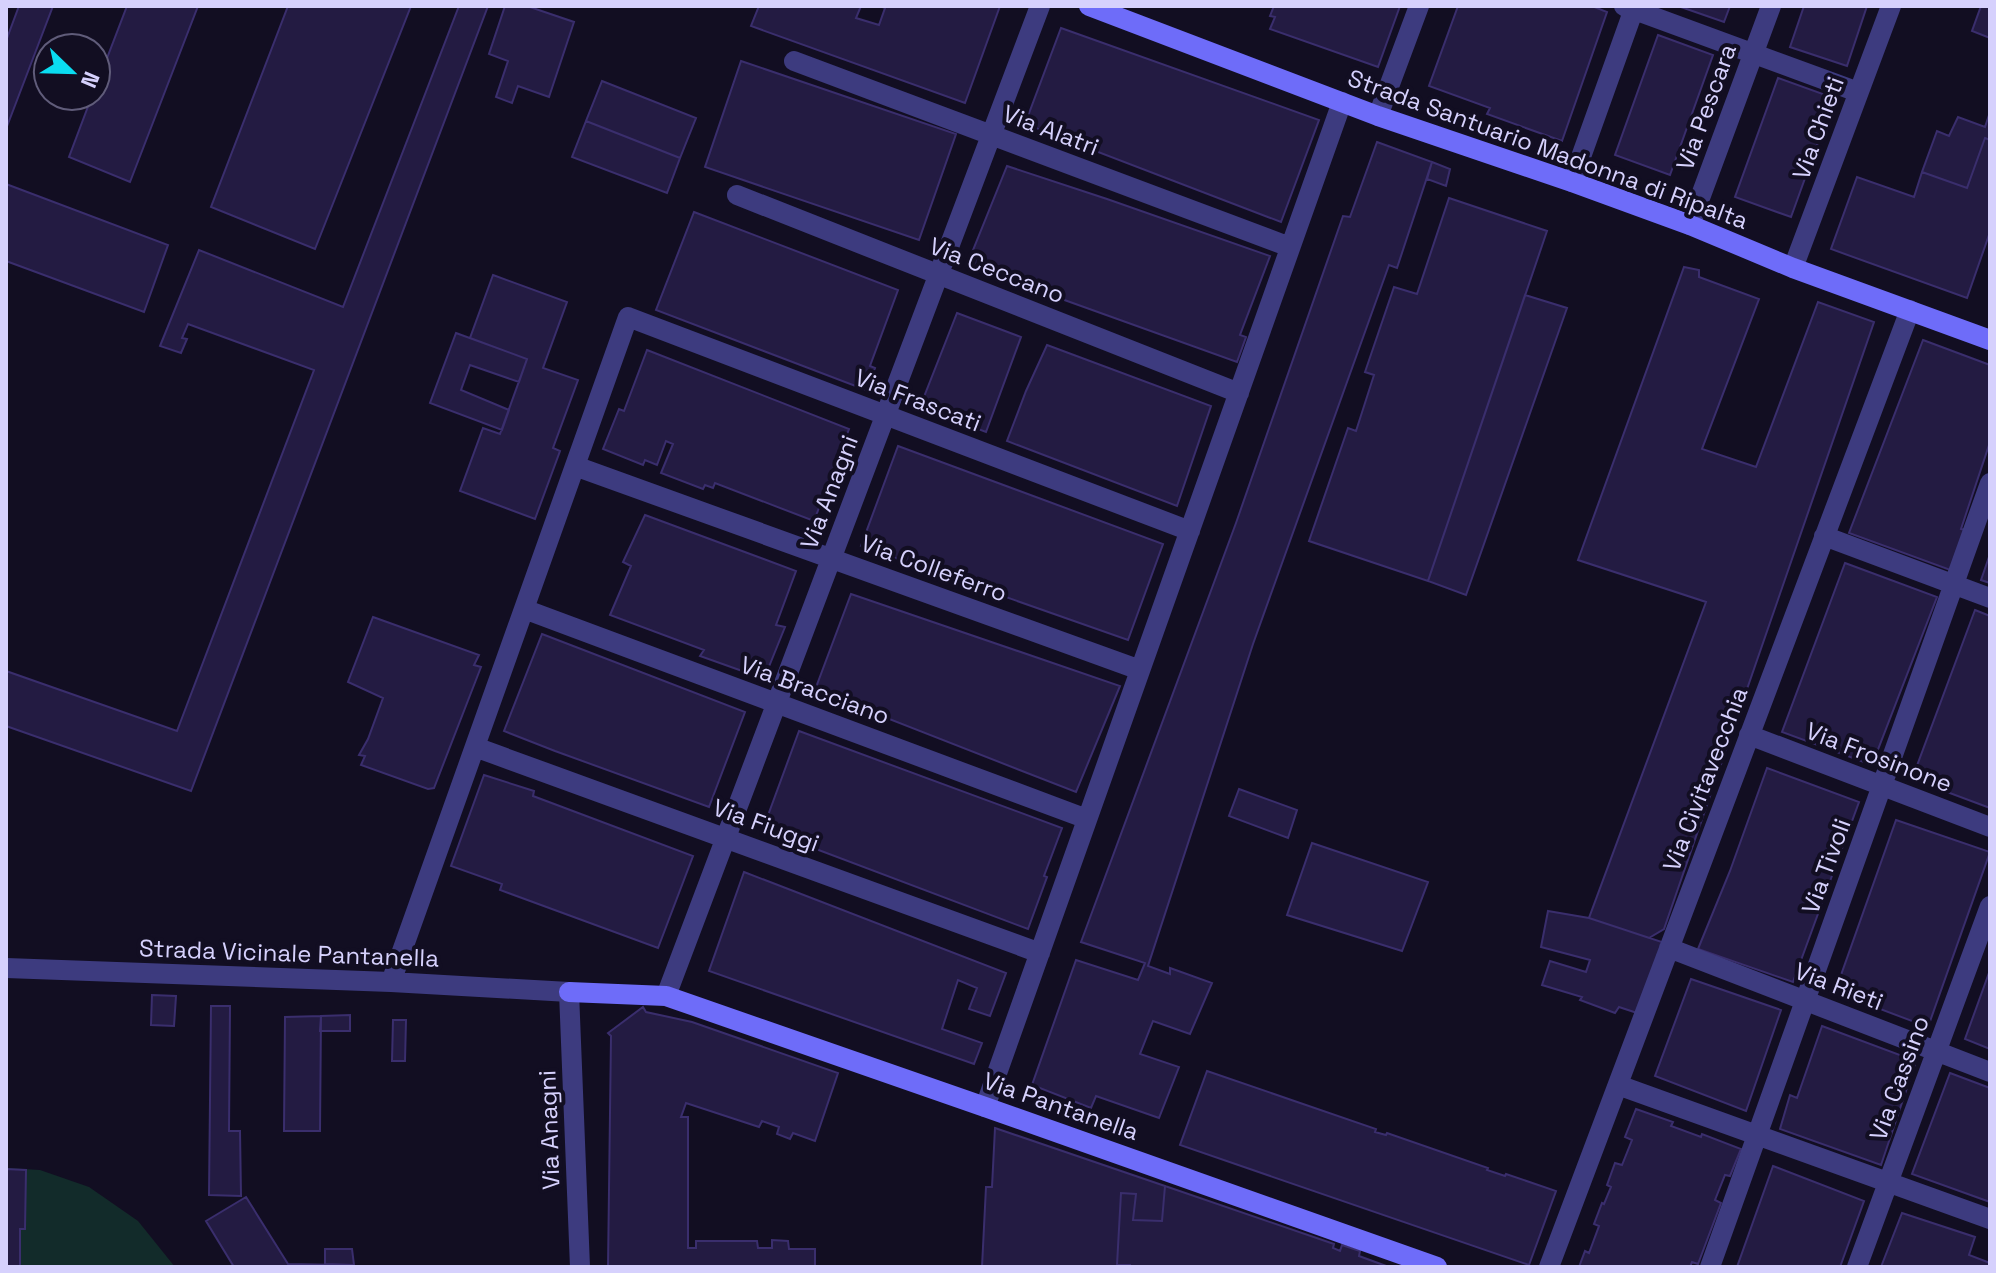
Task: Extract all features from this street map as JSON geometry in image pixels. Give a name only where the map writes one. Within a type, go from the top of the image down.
[{"type":"street","name":"Via Anagni","points":[[666,996],[1040,6]]},
{"type":"street","name":"Strada Santuario Madonna di Ripalta","points":[[1089,6],[1378,116],[1690,225],[1793,268],[1990,340]]},
{"type":"street","points":[[1378,116],[1419,6]]},
{"type":"street","name":"Via Pescara","points":[[1690,225],[1771,6]]},
{"type":"street","name":"Via Chieti","points":[[1793,268],[1891,6]]},
{"type":"street","points":[[1572,182],[1631,7],[1858,92]]},
{"type":"street","name":"Via Alatri","points":[[794,61],[1290,247]]},
{"type":"street","points":[[985,1107],[1342,102]]},
{"type":"street","name":"Via Ceccano","points":[[737,195],[1239,393]]},
{"type":"street","name":"Via Civitavecchia","points":[[1549,1267],[1910,310]]},
{"type":"street","name":"Via Frascati","points":[[575,466],[628,317],[1190,531]]},
{"type":"street","points":[[391,982],[575,466]]},
{"type":"street","name":"Via Colleferro","points":[[575,466],[1140,670]]},
{"type":"street","name":"Via Tivoli","points":[[1710,1267],[1990,483]]},
{"type":"street","points":[[1824,536],[1990,598]]},
{"type":"street","name":"Via Bracciano","points":[[524,609],[1087,819]]},
{"type":"street","name":"Via Frosinone","points":[[1749,735],[1990,827]]},
{"type":"street","name":"Via Fiuggi","points":[[475,747],[1040,953]]},
{"type":"street","name":"Via Cassino","points":[[1857,1267],[1990,906]]},
{"type":"street","name":"Via Rieti","points":[[1669,948],[1990,1072]]},
{"type":"street","name":"Strada Vicinale Pantanella","points":[[6,968],[391,982],[569,992]]},
{"type":"street","name":"Via Anagni","points":[[569,992],[580,1267]]},
{"type":"street","name":"Via Pantanella","points":[[569,992],[666,996],[1437,1267]]},
{"type":"street","points":[[1618,1085],[1990,1219]]},
{"type":"green space","points":[[6,1168],[40,1170],[89,1187],[138,1221],[175,1267],[6,1267]]},
{"type":"building","points":[[19,6],[53,6],[43,32],[32,32],[32,61],[6,129],[6,41]]},
{"type":"building","points":[[127,6],[198,6],[130,182],[69,157],[86,112],[112,112],[112,45]]},
{"type":"building","points":[[288,6],[411,6],[315,249],[211,207]]},
{"type":"building","points":[[459,6],[488,6],[191,791],[6,726],[6,671],[177,731],[314,370],[188,324],[182,338],[187,339],[181,353],[160,346],[199,250],[343,307]]},
{"type":"building","points":[[505,6],[527,6],[574,22],[549,97],[518,86],[512,103],[496,97],[508,61],[489,54]]},
{"type":"building","points":[[759,6],[861,6],[856,18],[879,25],[885,8],[880,6],[1000,6],[965,103],[751,26]]},
{"type":"building","points":[[1274,6],[1400,6],[1378,67],[1270,29],[1275,17],[1270,16]]},
{"type":"building","points":[[1458,6],[1592,6],[1607,12],[1562,141],[1487,114],[1490,108],[1429,86]]},
{"type":"building","points":[[1678,6],[1730,6],[1724,22]]},
{"type":"building","points":[[1804,6],[1867,6],[1847,66],[1790,47]]},
{"type":"building","points":[[1981,6],[1990,6],[1990,38],[1972,31]]},
{"type":"building","points":[[1061,28],[1319,120],[1281,222],[1025,124]]},
{"type":"building","points":[[1658,35],[1713,55],[1670,175],[1615,155]]},
{"type":"building","points":[[741,61],[956,134],[919,240],[705,167]]},
{"type":"building","points":[[1778,78],[1834,98],[1791,217],[1735,197]]},
{"type":"building","points":[[602,81],[696,118],[680,158],[586,121]]},
{"type":"building","points":[[1990,112],[1990,140],[1985,138],[1967,188],[1922,172],[1937,131],[1949,136],[1958,117],[1985,127]]},
{"type":"building","points":[[586,121],[680,158],[667,193],[572,157]]},
{"type":"building","points":[[1985,138],[1990,140],[1990,232],[1967,298],[1831,249],[1857,177],[1914,197],[1922,172],[1967,188]]},
{"type":"building","points":[[1377,142],[1432,162],[1397,268],[1389,265],[1253,644],[1148,966],[1170,974],[1170,968],[1212,983],[1190,1034],[1153,1021],[1140,1054],[1179,1067],[1159,1118],[1096,1096],[1091,1108],[1032,1085],[1076,960],[1138,980],[1145,963],[1081,942],[1236,523],[1343,216],[1350,217]]},
{"type":"building","points":[[1432,162],[1450,169],[1446,186],[1427,179]]},
{"type":"building","points":[[1007,166],[1270,256],[1240,335],[1246,337],[1237,362],[967,265]]},
{"type":"building","points":[[6,184],[168,245],[144,312],[6,261]]},
{"type":"building","points":[[1449,198],[1547,231],[1428,581],[1309,541],[1348,428],[1356,431],[1374,375],[1365,372],[1394,287],[1417,294]]},
{"type":"building","points":[[694,212],[898,290],[870,366],[875,368],[866,390],[656,310]]},
{"type":"building","points":[[1684,267],[1699,270],[1699,277],[1759,299],[1702,449],[1756,467],[1818,302],[1874,322],[1664,929],[1649,938],[1589,918],[1706,602],[1578,560]]},
{"type":"building","points":[[493,275],[567,302],[543,368],[578,380],[553,448],[560,451],[535,519],[460,491],[483,428],[500,434],[527,359],[470,338]]},
{"type":"building","points":[[1525,295],[1567,308],[1466,595],[1428,581]]},
{"type":"building","points":[[957,313],[1021,337],[986,432],[920,407]]},
{"type":"building","points":[[456,333],[527,359],[519,382],[470,365],[461,390],[509,410],[502,430],[430,403]]},
{"type":"building","points":[[1923,340],[1990,365],[1990,442],[1961,529],[1966,530],[1953,571],[1849,533]]},
{"type":"building","points":[[1047,345],[1211,406],[1177,506],[1007,441]]},
{"type":"building","points":[[647,350],[849,429],[814,521],[715,483],[713,488],[705,485],[703,489],[661,473],[673,444],[666,441],[657,465],[645,460],[643,465],[603,449],[619,409],[624,411]]},
{"type":"building","points":[[898,446],[1163,544],[1128,640],[861,546]]},
{"type":"building","points":[[645,515],[796,571],[776,625],[785,627],[762,678],[700,656],[704,650],[610,615],[631,566],[623,562]]},
{"type":"building","points":[[1990,554],[1990,583],[1981,580]]},
{"type":"building","points":[[1845,563],[1937,597],[1872,765],[1782,732]]},
{"type":"building","points":[[851,594],[1120,686],[1076,792],[815,690]]},
{"type":"building","points":[[1975,610],[1990,616],[1990,808],[1912,779]]},
{"type":"building","points":[[373,617],[479,655],[474,665],[481,667],[434,788],[428,789],[361,765],[365,756],[359,755],[383,698],[348,682]]},
{"type":"building","points":[[542,634],[745,712],[709,807],[504,731]]},
{"type":"building","points":[[799,731],[1062,828],[1028,929],[763,829]]},
{"type":"building","points":[[1767,768],[1859,802],[1793,982],[1698,949]]},
{"type":"building","points":[[484,775],[534,791],[533,796],[693,856],[658,948],[500,890],[502,884],[451,866]]},
{"type":"building","points":[[1239,789],[1297,810],[1288,838],[1229,816]]},
{"type":"building","points":[[1896,820],[1990,852],[1928,1027],[1835,992]]},
{"type":"building","points":[[1312,843],[1428,882],[1402,951],[1287,915]]},
{"type":"building","points":[[744,872],[1006,973],[990,1016],[969,1009],[977,988],[958,980],[942,1029],[982,1043],[974,1064],[709,971]]},
{"type":"building","points":[[1548,911],[1589,918],[1668,944],[1637,1013],[1619,1007],[1615,1013],[1580,1000],[1582,997],[1542,985],[1550,961],[1586,972],[1590,960],[1541,947]]},
{"type":"building","points":[[1990,970],[1990,1049],[1965,1039]]},
{"type":"building","points":[[1691,979],[1781,1010],[1746,1111],[1655,1076]]},
{"type":"building","points":[[152,995],[176,996],[174,1026],[151,1025]]},
{"type":"building","points":[[211,1006],[230,1006],[229,1131],[240,1131],[241,1196],[209,1195]]},
{"type":"building","points":[[643,1007],[646,1012],[692,1022],[838,1073],[815,1141],[793,1133],[790,1139],[777,1134],[779,1127],[762,1121],[759,1127],[686,1103],[681,1117],[688,1117],[688,1248],[696,1248],[696,1241],[757,1241],[758,1248],[772,1248],[772,1240],[788,1241],[789,1249],[815,1249],[815,1267],[608,1267],[611,1036],[608,1033]]},
{"type":"building","points":[[350,1015],[350,1031],[320,1031],[321,1016]]},
{"type":"building","points":[[321,1016],[320,1131],[284,1131],[285,1017]]},
{"type":"building","points":[[393,1020],[406,1020],[405,1061],[392,1061]]},
{"type":"building","points":[[1822,1026],[1916,1061],[1881,1165],[1780,1129],[1790,1095],[1797,1098]]},
{"type":"building","points":[[1207,1071],[1376,1129],[1375,1132],[1387,1133],[1487,1170],[1556,1191],[1529,1265],[1180,1145]]},
{"type":"building","points":[[1950,1073],[1990,1088],[1990,1202],[1912,1174]]},
{"type":"building","points":[[1636,1109],[1673,1122],[1671,1126],[1741,1149],[1730,1176],[1725,1175],[1715,1200],[1721,1203],[1698,1264],[1692,1262],[1690,1267],[1579,1267],[1585,1251],[1589,1253],[1599,1226],[1594,1224],[1611,1187],[1607,1185],[1615,1163],[1622,1165],[1632,1140],[1625,1137]]},
{"type":"building","points":[[995,1128],[1165,1186],[1162,1221],[1133,1220],[1136,1194],[1121,1193],[1117,1265],[1130,1267],[982,1267],[986,1187],[992,1187]]},
{"type":"building","points":[[1773,1166],[1864,1201],[1840,1267],[1737,1267]]},
{"type":"building","points":[[6,1169],[26,1170],[25,1229],[20,1229],[20,1267],[6,1267]]},
{"type":"building","points":[[1165,1186],[1334,1244],[1333,1248],[1340,1251],[1342,1245],[1360,1251],[1359,1256],[1389,1267],[1117,1265],[1121,1193],[1136,1194],[1133,1220],[1162,1221]]},
{"type":"building","points":[[246,1197],[288,1264],[451,1267],[234,1267],[206,1221]]},
{"type":"building","points":[[1902,1213],[1975,1237],[1969,1255],[1990,1263],[1990,1267],[1881,1267]]},
{"type":"building","points":[[325,1249],[352,1249],[354,1265],[325,1264]]}]
